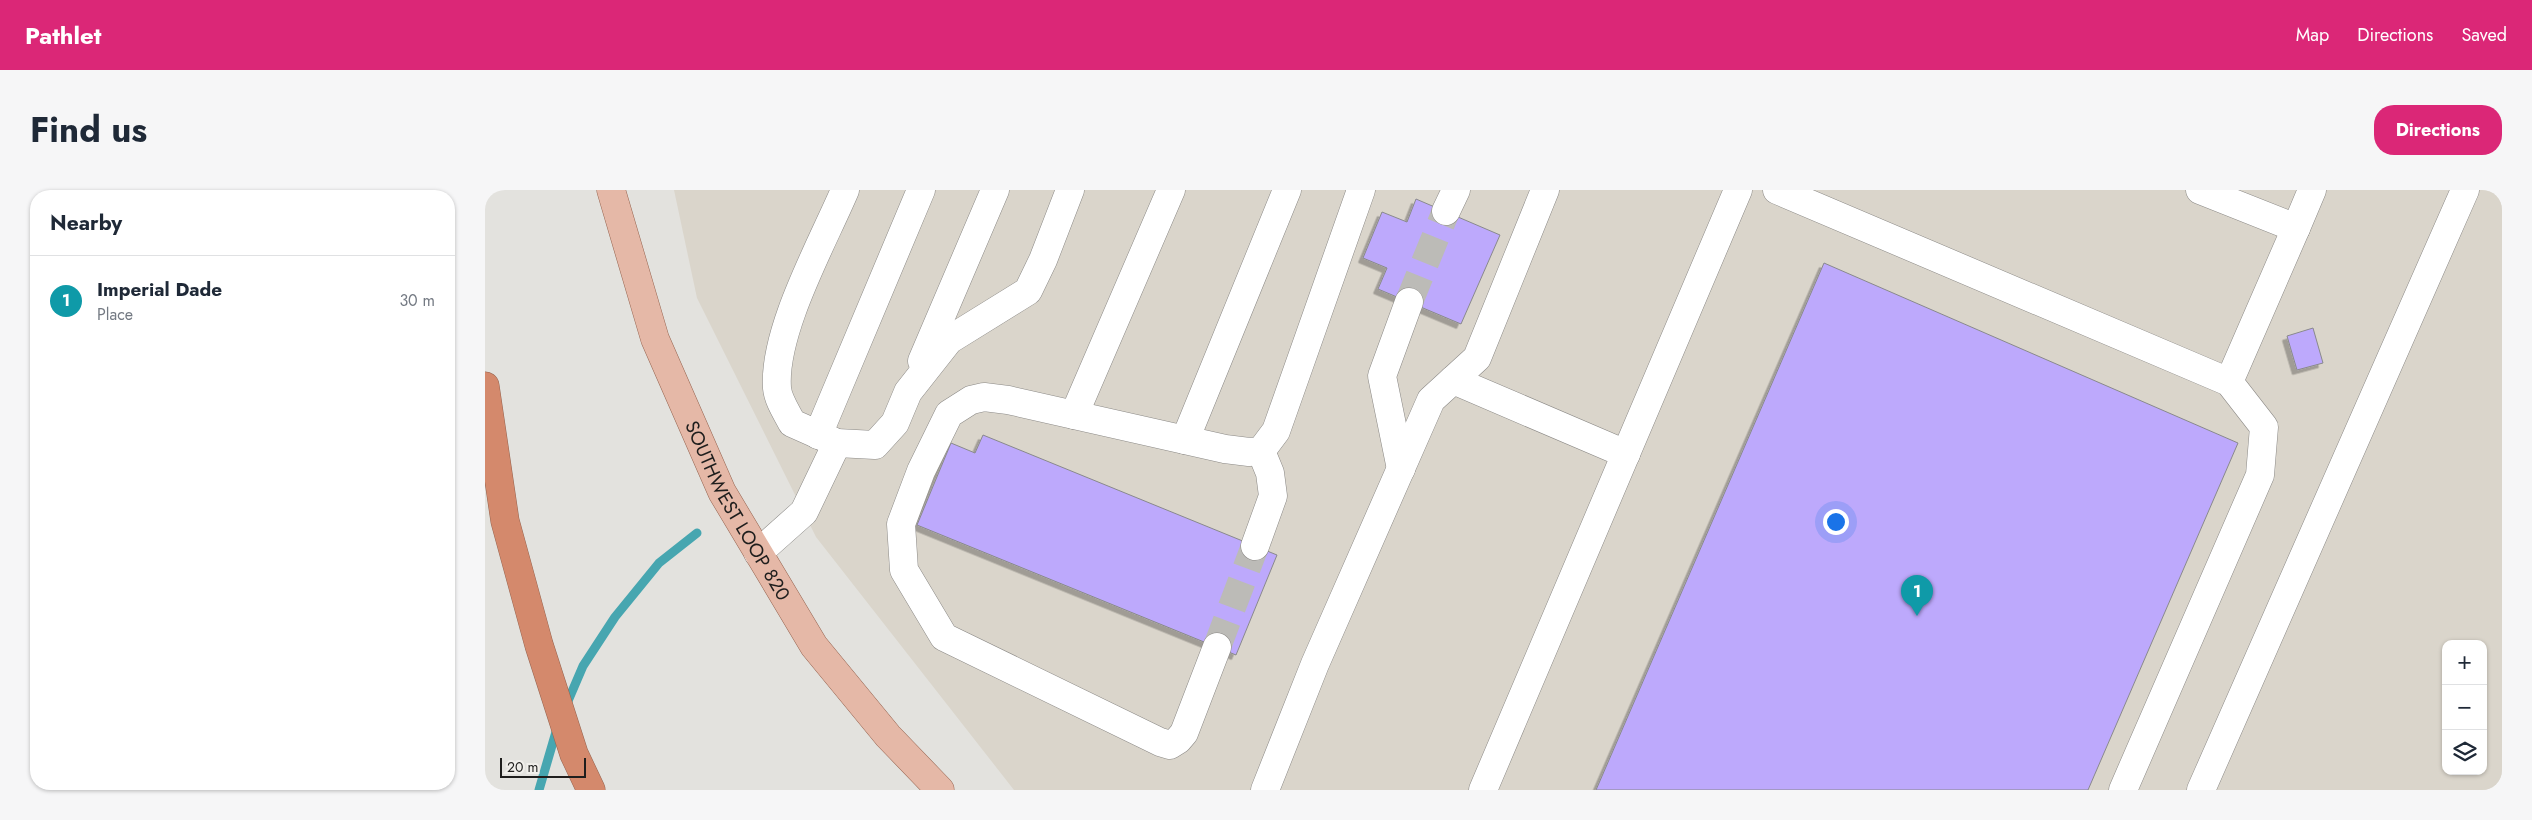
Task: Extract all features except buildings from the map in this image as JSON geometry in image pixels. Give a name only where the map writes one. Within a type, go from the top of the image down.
[{"type":"highway","points":[[485,386],[505,521],[539,645],[568,736],[591,790]]},
{"type":"main road","name":"SOUTHWEST LOOP 820","points":[[611,190],[655,339],[722,492],[814,646],[888,736],[940,790]]},
{"type":"lane","points":[[845,190],[790,316],[777,359],[777,390],[792,423],[827,439],[875,445],[895,423],[995,190]]},
{"type":"lane","points":[[758,553],[804,512],[827,439],[921,190]]},
{"type":"lane","points":[[908,392],[949,340],[1028,291],[1043,260],[1069,190]]},
{"type":"lane","points":[[1074,415],[1171,190]]},
{"type":"lane","points":[[1185,440],[1287,190]]},
{"type":"lane","points":[[1217,647],[1184,733],[1170,745],[944,637],[916,594],[904,570],[901,524],[921,471],[949,414],[971,400],[983,397],[1008,400],[1225,449],[1249,452],[1261,450],[1276,432],[1361,190]]},
{"type":"lane","points":[[1265,790],[1315,664],[1431,400],[1477,358],[1545,190]]},
{"type":"lane","points":[[1483,790],[1738,190]]},
{"type":"lane","points":[[1777,190],[2229,382],[2264,427],[2260,475],[2123,790]]},
{"type":"lane","points":[[2200,190],[2296,228]]},
{"type":"lane","points":[[2229,382],[2312,190]]},
{"type":"lane","points":[[2201,790],[2465,190]]},
{"type":"lane","points":[[1401,469],[1382,376],[1409,302]]},
{"type":"lane","points":[[1453,380],[1626,454]]},
{"type":"lane","points":[[1255,546],[1273,496],[1269,473],[1261,450]]},
{"type":"shaded area","points":[[674,190],[2502,190],[2502,790],[1014,790],[816,537],[697,298]]},
{"type":"waterway","points":[[565,708],[583,666],[615,617],[659,563],[697,533]]},
{"type":"waterway","points":[[539,790],[558,725]]},
{"type":"tunnel","points":[[1409,302],[1446,211]]},
{"type":"tunnel","points":[[1217,647],[1255,546]]},
{"type":"place","name":"Imperial Dade","points":[[1917,616]]}]
